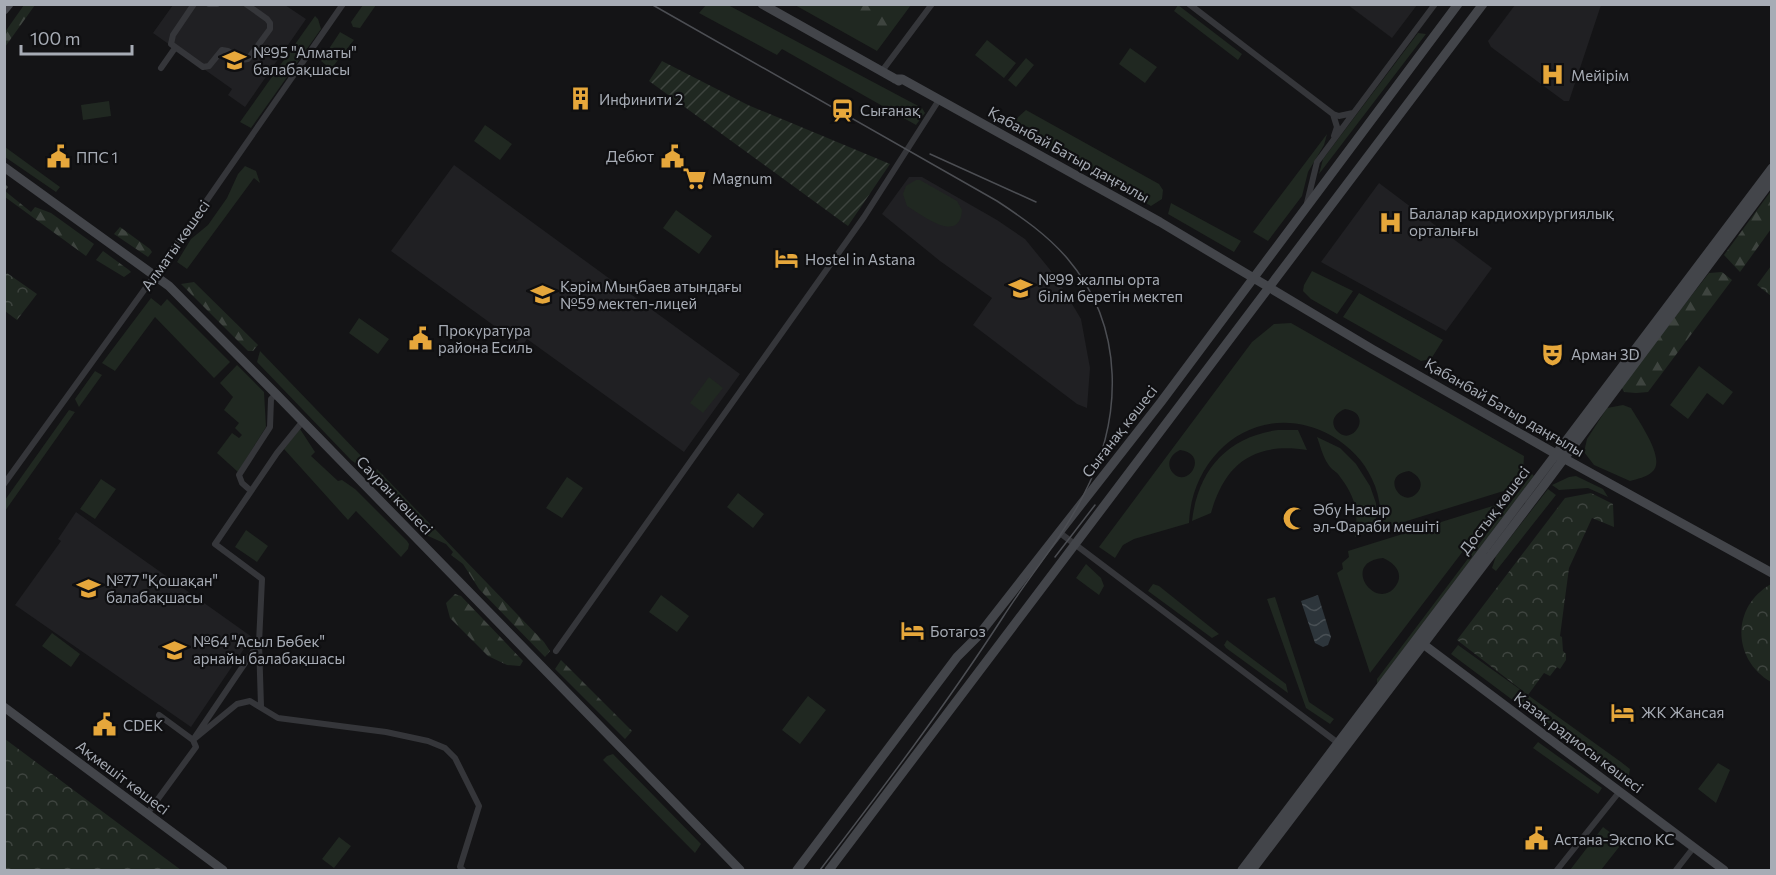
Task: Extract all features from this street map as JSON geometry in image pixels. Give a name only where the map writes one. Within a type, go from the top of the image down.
[{"type":"main road","points":[[4,10],[9,4]]},
{"type":"main road","name":"Қабанбай Батыр даңғылы","points":[[762,4],[1206,254],[1226,261]]},
{"type":"main road","name":"Сығанақ көшесі","points":[[797,870],[957,657],[978,636],[1060,533],[1458,4]]},
{"type":"main road","points":[[830,870],[1483,4]]},
{"type":"main road","name":"Қабанбай Батыр даңғылы","points":[[895,79],[902,79],[1000,132],[1226,261],[1372,349],[1772,573]]},
{"type":"main road","name":"Сауран көшесі","points":[[4,167],[170,286],[740,870]]},
{"type":"main road","name":"Достық көшесі","points":[[1560,456],[1772,168]]},
{"type":"main road","name":"Достық көшесі","points":[[1242,870],[1772,180]]},
{"type":"main road","name":"Достық көшесі","points":[[1252,870],[1419,641]]},
{"type":"main road","name":"Қазақ радиосы көшесі","points":[[1419,641],[1724,870]]},
{"type":"main road","name":"Ақмешіт көшесі","points":[[4,707],[223,870]]},
{"type":"street","points":[[194,4],[172,35],[171,44],[203,67],[209,66],[222,50],[228,51],[241,60],[248,59],[270,29],[270,22],[246,4]]},
{"type":"street","points":[[209,4],[217,4]]},
{"type":"street","name":"Алматы көшесі","points":[[4,484],[154,275],[343,4]]},
{"type":"street","points":[[882,71],[932,4]]},
{"type":"street","points":[[1189,4],[1331,112],[1339,116],[1354,113]]},
{"type":"street","points":[[1306,208],[1317,162],[1436,4]]},
{"type":"street","points":[[161,68],[175,48]]},
{"type":"street","points":[[556,651],[864,217],[937,103]]},
{"type":"street","points":[[1331,112],[1337,127],[1333,141]]},
{"type":"street","points":[[251,491],[242,483],[239,476],[270,427],[271,399],[276,394]]},
{"type":"street","points":[[261,706],[259,643],[262,579],[215,544],[277,453],[303,421]]},
{"type":"street","points":[[1060,533],[1338,743]]},
{"type":"street","points":[[193,740],[259,643]]},
{"type":"street","points":[[193,740],[237,704],[250,701],[278,718],[386,732],[428,741],[445,748],[455,758],[479,806],[460,867],[464,870]]},
{"type":"street","points":[[147,814],[196,747],[193,740],[159,715]]},
{"type":"street","points":[[1557,870],[1620,791]]},
{"type":"street","points":[[1676,870],[1694,847]]},
{"type":"shaded area","name":"№95 \"Алматы\" балабақшасы","points":[[173,5],[285,5],[306,19],[245,107],[228,95],[232,89],[153,33]]},
{"type":"shaded area","points":[[1348,5],[1417,5],[1392,38]]},
{"type":"shaded area","name":"Мейірім","points":[[1515,5],[1601,5],[1569,101],[1564,101],[1491,47],[1488,41]]},
{"type":"shaded area","name":"Кәрім Мыңбаев атындағы №59 мектеп-лицей","points":[[454,165],[740,374],[684,452],[527,339],[522,346],[391,251]]},
{"type":"shaded area","name":"№99 жалпы орта білім беретін мектеп","points":[[909,177],[922,177],[997,220],[1025,239],[1056,277],[1081,319],[1090,368],[1087,408],[1077,404],[973,325],[992,298],[940,261],[882,214]]},
{"type":"shaded area","name":"Балалар кардиохирургиялық орталығы","points":[[1379,183],[1492,268],[1446,331],[1321,262]]},
{"type":"shaded area","points":[[76,512],[252,637],[191,727],[15,605],[61,541],[58,539]]},
{"type":"green space","points":[[24,5],[35,5],[5,47],[5,32]]},
{"type":"green space","points":[[363,5],[376,5],[360,28],[353,27],[351,22]]},
{"type":"green space","points":[[706,5],[728,5],[922,108],[925,113],[916,125],[782,49],[777,55],[699,13]]},
{"type":"green space","points":[[795,5],[911,5],[877,51]]},
{"type":"green space","points":[[855,5],[884,5],[891,22],[882,36],[854,19],[853,7]]},
{"type":"green space","points":[[1178,5],[1242,54],[1238,60],[1174,11]]},
{"type":"green space","points":[[315,16],[321,29],[251,128],[240,122]]},
{"type":"green space","points":[[340,32],[354,40],[331,69],[321,61]]},
{"type":"green space","points":[[1418,33],[1426,34],[1319,174],[1323,159]]},
{"type":"green space","points":[[987,40],[1016,63],[1004,78],[975,55]]},
{"type":"green space","points":[[1130,48],[1157,67],[1145,83],[1119,64]]},
{"type":"green space","points":[[1026,58],[1034,65],[1016,87],[1008,80]]},
{"type":"green space","points":[[662,61],[748,105],[890,164],[848,226],[649,81]]},
{"type":"green space","points":[[109,101],[111,116],[83,120],[81,105]]},
{"type":"green space","points":[[1026,110],[1159,184],[1163,190],[1162,199],[1151,206],[1012,129],[1015,120]]},
{"type":"green space","points":[[485,125],[512,144],[500,160],[474,141]]},
{"type":"green space","points":[[1327,134],[1324,145],[1308,172],[1302,196],[1268,241],[1253,232]]},
{"type":"green space","points":[[5,147],[60,187],[56,192],[5,157]]},
{"type":"green space","points":[[245,166],[256,171],[260,183],[254,178],[187,269],[177,262],[191,239],[208,225]]},
{"type":"green space","points":[[920,180],[957,201],[962,210],[960,220],[955,225],[939,224],[907,206],[903,194],[906,186]]},
{"type":"green space","points":[[4,183],[8,187],[5,191],[31,212],[35,207],[51,213],[94,244],[86,256],[5,197]]},
{"type":"green space","points":[[1771,191],[1771,229],[1740,272],[1724,255]]},
{"type":"green space","points":[[1171,203],[1241,241],[1234,252],[1168,214]]},
{"type":"green space","points":[[676,210],[712,236],[699,254],[663,228]]},
{"type":"green space","points":[[120,227],[150,249],[152,252],[148,257],[114,234]]},
{"type":"green space","points":[[103,251],[131,272],[124,277],[96,260]]},
{"type":"green space","points":[[1771,266],[1771,296],[1757,285]]},
{"type":"green space","points":[[1312,271],[1353,291],[1337,314],[1311,299],[1303,291]]},
{"type":"green space","points":[[1722,272],[1732,280],[1648,392],[1624,392],[1621,386],[1709,273]]},
{"type":"green space","points":[[7,273],[37,294],[17,320],[5,311],[5,276]]},
{"type":"green space","points":[[194,282],[258,345],[253,351],[248,351],[181,284]]},
{"type":"green space","points":[[1359,293],[1443,340],[1431,359],[1421,361],[1343,317]]},
{"type":"green space","points":[[151,298],[161,306],[167,299],[230,362],[214,378],[155,317],[115,371],[102,363]]},
{"type":"green space","points":[[359,318],[389,339],[378,354],[349,333]]},
{"type":"green space","points":[[1291,323],[1524,456],[1523,473],[1510,489],[1381,529],[1380,504],[1375,485],[1360,460],[1344,444],[1332,436],[1306,426],[1281,423],[1257,427],[1236,437],[1217,453],[1203,473],[1193,496],[1189,523],[1134,539],[1123,545],[1115,558],[1099,547],[1252,342],[1274,324]],"holes":[[[1345,409],[1354,412],[1360,422],[1354,433],[1349,435],[1343,435],[1337,431],[1333,424],[1336,415]],[[1180,450],[1189,453],[1194,458],[1193,469],[1185,477],[1179,477],[1173,473],[1169,466],[1170,460]],[[1409,471],[1416,475],[1421,483],[1417,493],[1411,497],[1400,495],[1394,484],[1400,474]]]},
{"type":"green space","points":[[260,351],[365,460],[358,465],[351,460],[257,362]]},
{"type":"green space","points":[[237,365],[264,392],[266,427],[238,472],[217,453],[232,433],[239,438],[242,435],[235,428],[239,423],[224,410],[233,397],[220,383]]},
{"type":"green space","points":[[1699,366],[1733,392],[1723,405],[1707,393],[1688,419],[1670,405]]},
{"type":"green space","points":[[95,371],[102,375],[79,407],[75,399]]},
{"type":"green space","points":[[709,377],[723,388],[703,413],[690,403]]},
{"type":"green space","points":[[1623,405],[1631,408],[1640,422],[1656,459],[1656,466],[1652,472],[1645,477],[1630,481],[1594,465],[1584,452],[1587,439],[1607,408]]},
{"type":"green space","points":[[69,410],[75,412],[5,511],[5,500]]},
{"type":"green space","points":[[300,429],[315,452],[311,456],[338,481],[342,480],[355,489],[407,541],[408,549],[401,557],[356,511],[348,520],[284,449]]},
{"type":"green space","points":[[1278,430],[1298,430],[1307,450],[1272,449],[1244,460],[1224,481],[1211,513],[1192,521],[1201,486],[1218,459],[1230,448],[1244,440]]},
{"type":"green space","points":[[1317,437],[1340,448],[1356,464],[1370,486],[1376,503],[1376,529],[1355,537],[1356,511],[1352,496],[1344,482],[1326,461]]},
{"type":"green space","points":[[377,469],[544,642],[550,651],[545,657],[479,589],[463,564],[451,555],[453,552],[446,544],[426,535],[374,483],[372,478]]},
{"type":"green space","points":[[1532,474],[1534,476],[1377,684],[1377,679]]},
{"type":"green space","points":[[1576,476],[1603,489],[1608,497],[1588,488],[1559,490],[1552,485]]},
{"type":"green space","points":[[567,477],[583,488],[562,518],[546,508]]},
{"type":"green space","points":[[101,479],[116,489],[95,519],[80,509]]},
{"type":"green space","points":[[1548,489],[1556,495],[1496,571],[1492,568],[1496,556]]},
{"type":"green space","points":[[738,493],[764,514],[753,528],[727,507]]},
{"type":"green space","points":[[1591,493],[1613,504],[1614,527],[1592,518],[1569,568],[1560,636],[1566,660],[1560,669],[1557,667],[1550,676],[1544,673],[1528,695],[1457,640],[1565,498]]},
{"type":"green space","points":[[1499,504],[1370,673],[1337,573],[1343,569],[1342,563],[1349,557],[1348,551]],"holes":[[[1383,558],[1395,566],[1399,578],[1395,587],[1387,593],[1379,594],[1365,583],[1364,568],[1370,561]]]},
{"type":"green space","points":[[246,530],[268,546],[257,562],[235,547]]},
{"type":"green space","points":[[1086,564],[1101,578],[1104,586],[1099,595],[1076,578]]},
{"type":"green space","points":[[1153,584],[1159,586],[1219,634],[1212,638],[1148,591]]},
{"type":"green space","points":[[1771,584],[1771,682],[1758,672],[1749,660],[1743,647],[1741,633],[1743,619],[1749,606],[1758,594]]},
{"type":"green space","points":[[455,594],[461,596],[523,661],[520,666],[507,665],[488,656],[450,618],[446,603]]},
{"type":"green space","points":[[661,595],[689,616],[677,632],[649,612]]},
{"type":"green space","points":[[1275,597],[1309,702],[1334,719],[1330,724],[1306,708],[1267,599]]},
{"type":"green space","points":[[52,633],[80,654],[71,667],[42,646]]},
{"type":"green space","points":[[1227,640],[1286,684],[1288,693],[1226,648],[1224,645]]},
{"type":"green space","points":[[1458,645],[1621,762],[1630,769],[1629,775],[1621,779],[1613,775],[1451,654]]},
{"type":"green space","points":[[561,660],[632,731],[625,739],[555,669]]},
{"type":"green space","points":[[808,696],[826,710],[800,744],[782,730]]},
{"type":"green space","points":[[5,739],[181,870],[5,870]]},
{"type":"green space","points":[[1538,742],[1602,788],[1598,794],[1533,748]]},
{"type":"green space","points":[[613,754],[701,844],[695,853],[603,760]]},
{"type":"green space","points":[[1718,763],[1730,770],[1716,803],[1698,789]]},
{"type":"green space","points":[[1603,827],[1623,842],[1601,870],[1570,870]]},
{"type":"green space","points":[[339,837],[351,846],[334,868],[322,859]]},
{"type":"water","points":[[1318,595],[1331,637],[1328,645],[1323,647],[1315,643],[1301,601]]},
{"type":"tram line","points":[[651,4],[997,201],[1025,220],[1067,258],[1086,285],[1100,314],[1109,344],[1112,374],[1111,405],[1106,436],[1083,496],[1055,543],[937,714],[820,870]]},
{"type":"tram line","points":[[930,154],[1036,202]]},
{"type":"tram line","points":[[1055,557],[1095,505]]},
{"type":"place","name":"№95 \"Алматы\" балабақшасы","points":[[235,61]]},
{"type":"place","name":"Мейірім","points":[[1553,75]]},
{"type":"place","name":"Инфинити 2","points":[[581,99]]},
{"type":"place","name":"Сығанақ","points":[[842,110]]},
{"type":"place","name":"Дебют","points":[[672,156]]},
{"type":"place","name":"ППС 1","points":[[58,157]]},
{"type":"place","name":"Magnum","points":[[694,178]]},
{"type":"place","name":"Балалар кардиохирургиялық орталығы","points":[[1391,222]]},
{"type":"place","name":"Hostel in Astana","points":[[787,259]]},
{"type":"place","name":"№99 жалпы орта білім беретін мектеп","points":[[1020,288]]},
{"type":"place","name":"Кәрім Мыңбаев атындағы №59 мектеп-лицей","points":[[542,295]]},
{"type":"place","name":"Прокуратура района Есиль","points":[[420,339]]},
{"type":"place","name":"Арман 3D","points":[[1553,354]]},
{"type":"place","name":"Әбу Насыр әл-Фараби мешіті","points":[[1295,518]]},
{"type":"place","name":"№77 \"Қошақан\" балабақшасы","points":[[88,589]]},
{"type":"place","name":"Ботагоз","points":[[912,631]]},
{"type":"place","name":"№64 \"Асыл Бөбек\" арнайы балабақшасы","points":[[175,650]]},
{"type":"place","name":"ЖК Жансая","points":[[1623,712]]},
{"type":"place","name":"CDEK","points":[[105,725]]},
{"type":"place","name":"Астана-Экспо КС","points":[[1536,839]]}]
